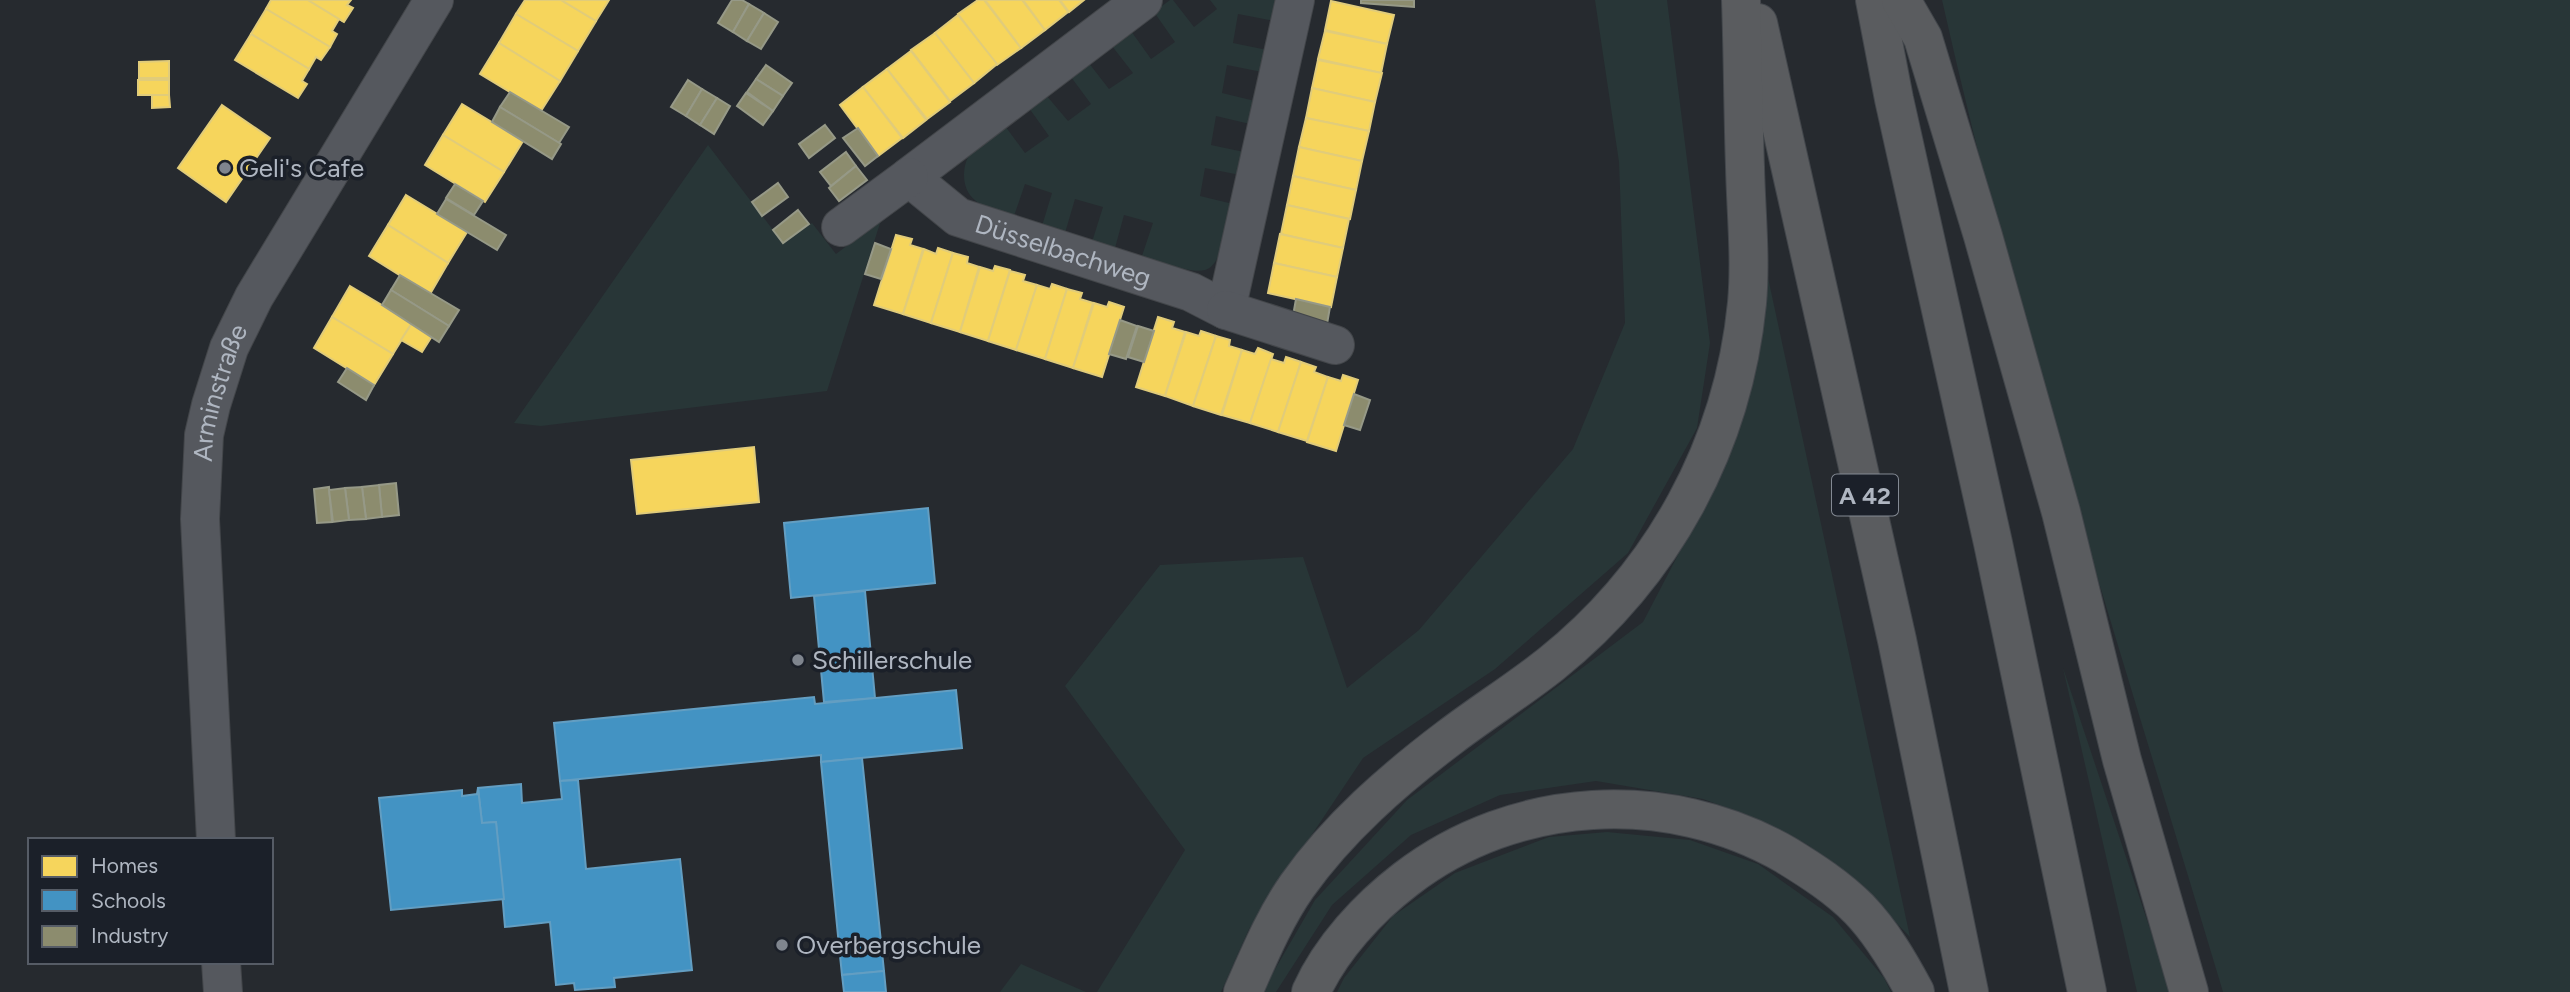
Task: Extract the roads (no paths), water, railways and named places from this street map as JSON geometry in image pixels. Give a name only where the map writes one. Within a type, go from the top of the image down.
[{"type":"highway","points":[[1243,992],[1267,938],[1290,897],[1329,845],[1404,773],[1577,641],[1629,589],[1695,489],[1717,440],[1733,391],[1748,300],[1741,0]]},
{"type":"highway","name":"A 42","points":[[1752,0],[1894,626],[1969,992]]},
{"type":"highway","points":[[1875,0],[1894,99],[1993,543],[2087,992]]},
{"type":"highway","points":[[1901,0],[1923,38],[1983,236],[2061,512],[2122,760],[2189,992]]},
{"type":"highway","points":[[1311,992],[1336,951],[1363,918],[1392,890],[1438,856],[1472,839],[1516,823],[1603,808],[1671,814],[1716,824],[1754,838],[1804,865],[1832,884],[1858,908],[1886,943],[1915,992]]},
{"type":"street","name":"Arminstraße","points":[[216,838],[200,519],[203,446],[211,405],[229,348],[254,297],[434,0]]},
{"type":"street","points":[[841,227],[1143,0]]},
{"type":"street","points":[[1226,310],[1295,0]]},
{"type":"street","name":"Düsselbachweg","points":[[909,177],[958,217],[1191,292],[1226,310],[1335,345]]},
{"type":"street","points":[[222,964],[223,992]]},
{"type":"place","name":"Geli's Cafe","points":[[225,168]]},
{"type":"place","name":"Schillerschule","points":[[798,660]]},
{"type":"place","name":"Overbergschule","points":[[782,945]]}]
